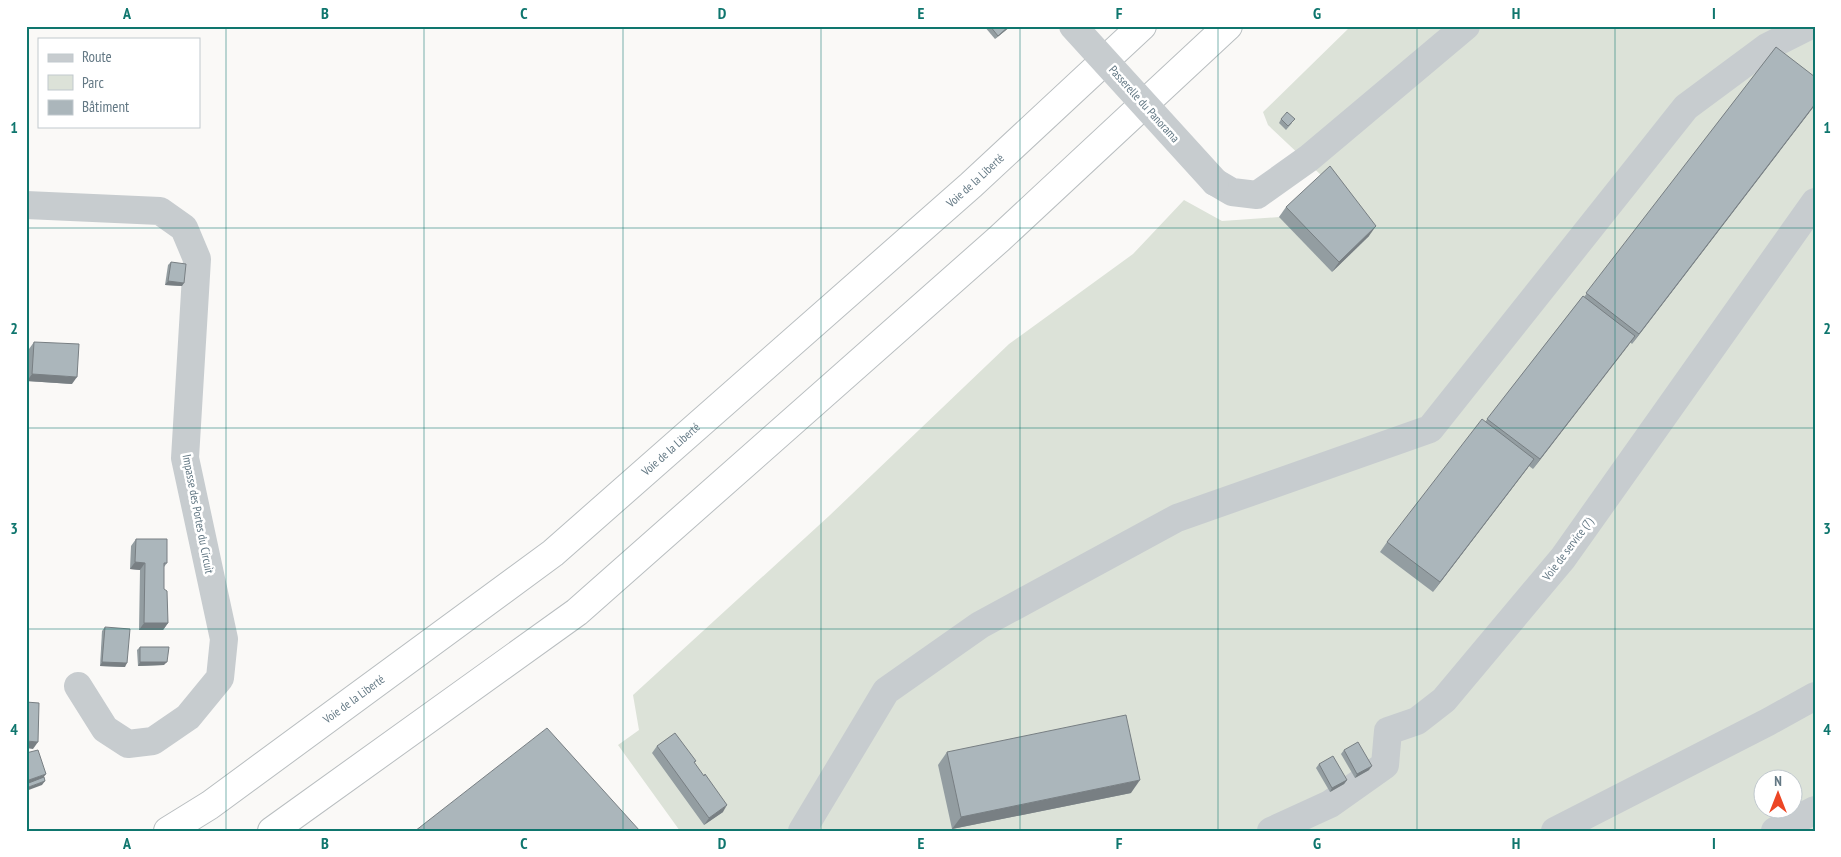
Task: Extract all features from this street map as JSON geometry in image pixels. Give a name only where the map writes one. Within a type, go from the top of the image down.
[{"type":"highway","name":"Voie de la Liberté","points":[[168,831],[210,806],[553,553],[971,186],[1142,26]]},
{"type":"highway","points":[[272,831],[577,612],[999,240],[1228,26]]},
{"type":"street","name":"Passerelle du Panorama","points":[[1073,26],[1215,182],[1232,192],[1257,196],[1309,158],[1466,26]]},
{"type":"street","points":[[802,831],[886,691],[980,625],[1177,518],[1430,429],[1686,107],[1767,47],[1809,26]]},
{"type":"street","name":"Voie de service (7)","points":[[1271,831],[1330,804],[1385,764],[1388,730],[1417,721],[1444,700],[1563,558],[1815,202]]},
{"type":"street","name":"Impasse des Portes du Circuit","points":[[26,205],[160,212],[184,228],[197,259],[185,458],[224,639],[220,678],[188,717],[153,740],[128,744],[105,728],[78,686]]},
{"type":"street","points":[[1555,831],[1815,696]]},
{"type":"street","points":[[1776,831],[1815,810]]},
{"type":"green space","points":[[1351,26],[1815,26],[1815,831],[680,831],[618,745],[639,730],[633,695],[829,516],[1009,344],[1133,254],[1184,200],[1222,221],[1279,217],[1322,176],[1268,125],[1263,112]]},
{"type":"building","points":[[990,26],[1009,26],[998,36]]},
{"type":"building","points":[[1776,47],[1815,77],[1815,104],[1639,334],[1586,293]]},
{"type":"building","points":[[1287,112],[1295,119],[1288,126],[1281,119]]},
{"type":"building","points":[[1330,166],[1376,226],[1339,262],[1286,207]]},
{"type":"building","points":[[171,262],[186,264],[184,283],[168,281]]},
{"type":"building","points":[[1583,296],[1635,336],[1540,459],[1487,419]]},
{"type":"building","points":[[34,342],[79,344],[77,377],[32,374]]},
{"type":"building","points":[[1482,419],[1534,459],[1440,582],[1387,542]]},
{"type":"building","points":[[136,539],[167,539],[167,563],[164,563],[164,589],[167,591],[168,623],[144,623],[145,563],[135,562]]},
{"type":"building","points":[[105,627],[130,629],[127,663],[102,662]]},
{"type":"building","points":[[140,647],[169,647],[167,662],[140,662]]},
{"type":"building","points":[[26,702],[39,703],[38,742],[26,741]]},
{"type":"building","points":[[1126,715],[1140,780],[961,817],[947,752]]},
{"type":"building","points":[[547,728],[640,831],[415,831]]},
{"type":"building","points":[[675,733],[696,761],[694,762],[704,776],[705,774],[727,805],[709,818],[657,746]]},
{"type":"building","points":[[1358,742],[1372,766],[1357,774],[1344,750]]},
{"type":"building","points":[[38,750],[46,774],[26,781],[26,753]]},
{"type":"building","points":[[1333,756],[1347,780],[1332,788],[1319,764]]},
{"type":"building","points":[[44,777],[45,781],[26,788],[26,784]]}]
